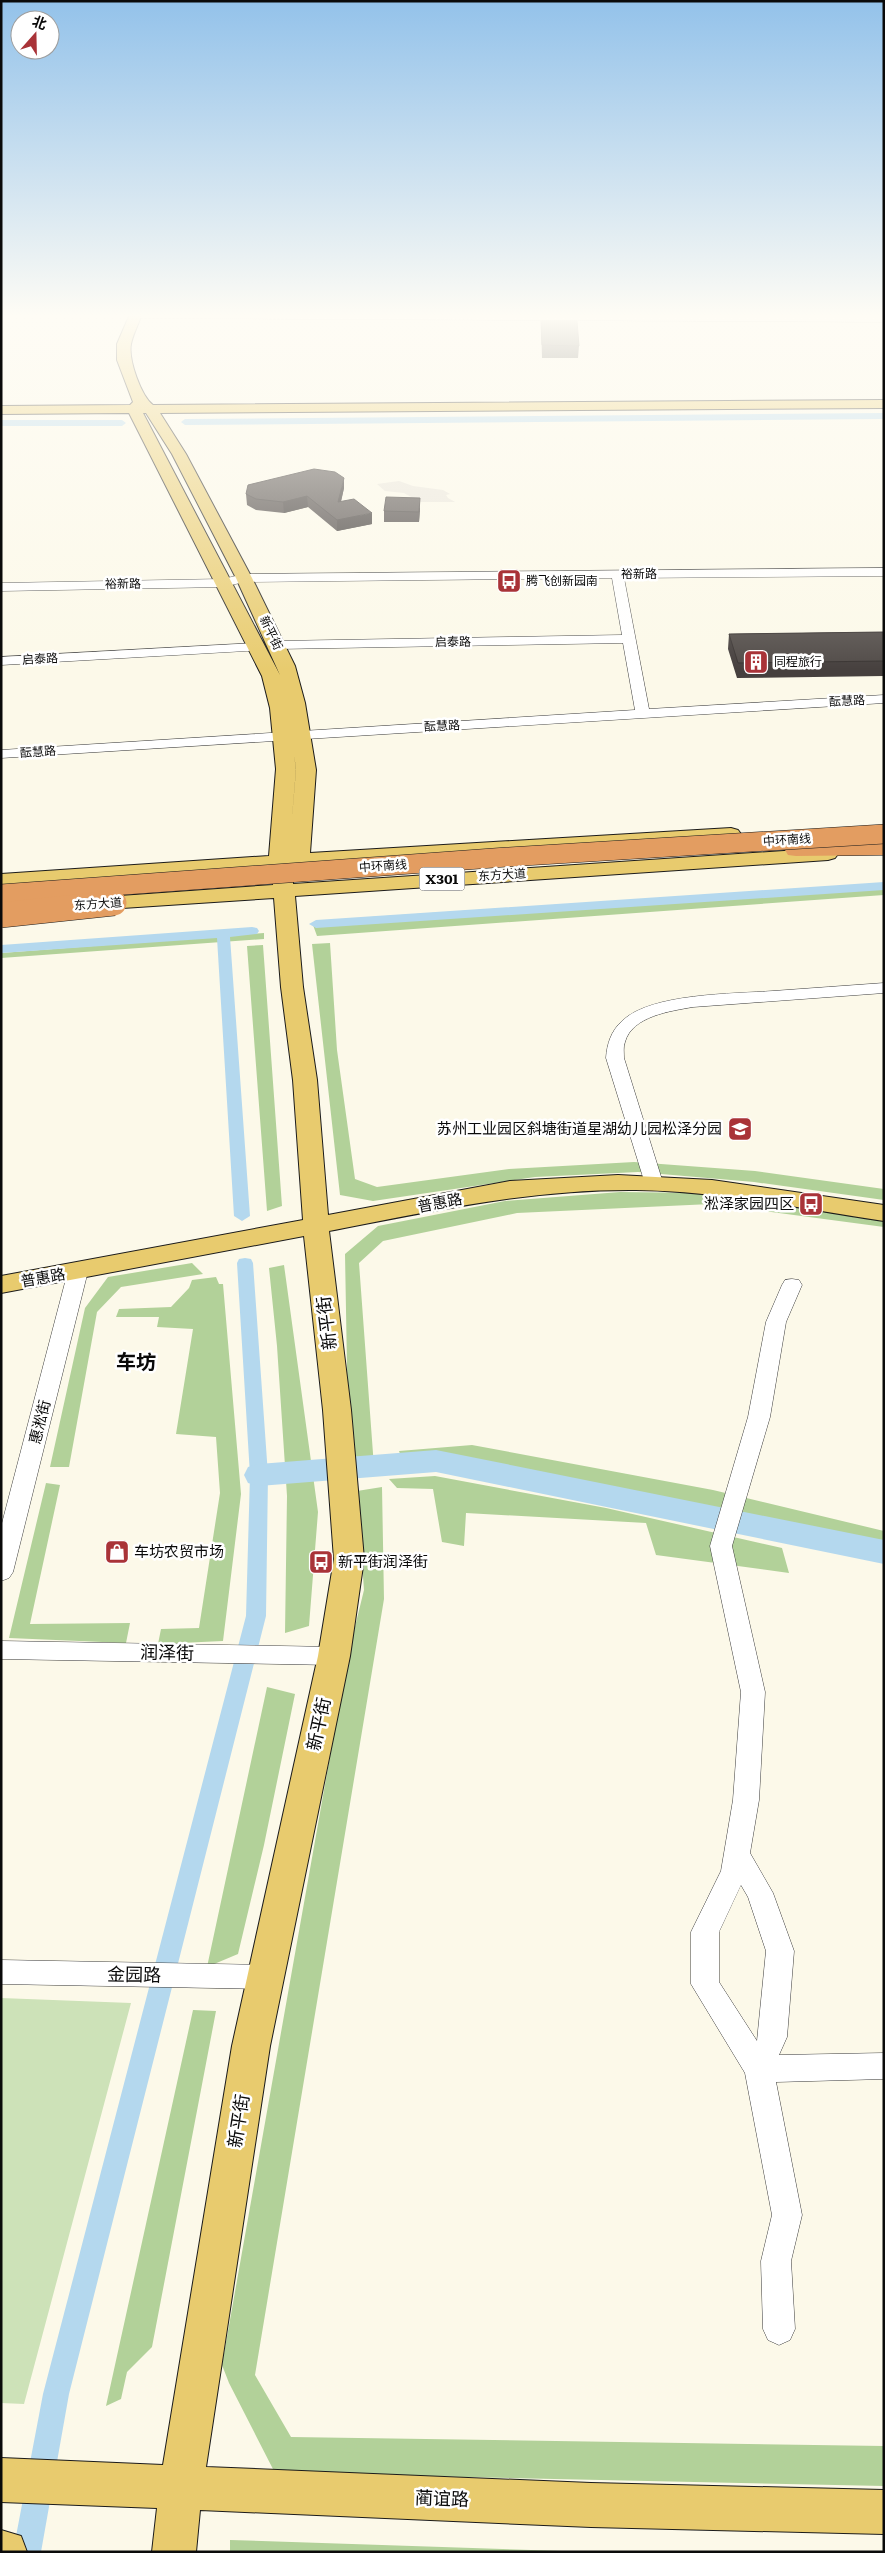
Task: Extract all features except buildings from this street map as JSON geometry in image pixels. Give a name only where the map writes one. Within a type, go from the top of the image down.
[{"type":"highway","points":[[507,857],[670,837],[884,822]]},
{"type":"highway","name":"中环南线","points":[[1,894],[507,857],[884,834]]},
{"type":"highway","name":"中环南线","points":[[1,905],[884,845]]},
{"type":"highway","points":[[796,850],[884,850]]},
{"type":"highway","points":[[1,915],[206,892]]},
{"type":"main road","name":"新平街","points":[[151,433],[157,451],[221,579],[258,646],[270,676],[279,708],[286,769],[282,875],[292,987],[305,1080],[316,1227],[337,1410],[349,1559],[334,1656],[250,2056],[181,2488],[174,2552]]},
{"type":"main road","name":"新平街","points":[[162,433],[179,454],[244,578],[286,666],[302,734],[306,770],[299,859],[282,875]]},
{"type":"main road","name":"裕新路","points":[[221,579],[244,578]]},
{"type":"main road","name":"东方大道","points":[[1,911],[282,875],[299,859],[537,844],[884,826]]},
{"type":"main road","name":"东方大道","points":[[1,880],[282,875],[884,850]]},
{"type":"main road","name":"普惠路","points":[[1,1285],[510,1189],[577,1183],[653,1183],[720,1188],[884,1214]]},
{"type":"main road","name":"蔺谊路","points":[[1,2480],[590,2505],[884,2512]]},
{"type":"street","name":"裕新路","points":[[244,578],[884,572]]},
{"type":"street","points":[[617,574],[643,714]]},
{"type":"street","name":"裕新路","points":[[1,581],[221,579]]},
{"type":"street","name":"裕新路","points":[[1,587],[221,579]]},
{"type":"street","name":"启泰路","points":[[277,645],[629,639]]},
{"type":"street","name":"启泰路","points":[[1,662],[258,646]]},
{"type":"street","name":"酝慧路","points":[[1,754],[884,699]]},
{"type":"street","points":[[653,1183],[615,1058],[616,1041],[628,1024],[649,1012],[693,1002],[884,988]]},
{"type":"street","name":"惠淞街","points":[[1,1572],[78,1271]]},
{"type":"street","points":[[779,2329],[776,2261],[787,2215],[759,2069],[705,1984],[705,1932],[734,1871],[737,1856],[746,1800],[753,1692],[721,1546],[759,1417],[776,1322],[792,1284]]},
{"type":"street","name":"润泽街","points":[[1,1650],[334,1656]]},
{"type":"street","points":[[737,1856],[760,1893],[780,1951],[772,2037],[759,2069]]},
{"type":"street","name":"金园路","points":[[1,1972],[266,1977]]},
{"type":"street","points":[[759,2069],[884,2066]]},
{"type":"green space","points":[[884,883],[884,895],[317,936],[313,925],[371,917]]},
{"type":"green space","points":[[264,933],[264,939],[1,958],[1,953]]},
{"type":"green space","points":[[330,943],[337,1050],[355,1179],[377,1187],[509,1169],[634,1162],[755,1171],[884,1189],[884,1200],[754,1182],[638,1172],[535,1177],[373,1201],[340,1195],[312,944]]},
{"type":"green space","points":[[263,945],[282,1206],[267,1211],[247,946]]},
{"type":"green space","points":[[620,1192],[702,1193],[884,1218],[884,1227],[711,1204],[517,1213],[383,1241],[359,1263],[374,1467],[353,1468],[348,1423],[345,1254],[378,1226],[505,1201]]},
{"type":"green space","points":[[192,1263],[203,1274],[121,1287],[97,1312],[69,1467],[50,1467],[85,1308],[108,1277]]},
{"type":"green space","points":[[284,1265],[318,1512],[309,1626],[285,1633],[287,1496],[277,1346],[269,1268]]},
{"type":"green space","points":[[216,1277],[219,1284],[223,1284],[241,1494],[223,1641],[158,1644],[161,1629],[199,1628],[220,1493],[216,1437],[176,1434],[193,1329],[157,1327],[159,1317],[116,1317],[119,1309],[171,1307],[189,1288],[192,1280]]},
{"type":"green space","points":[[472,1445],[713,1490],[884,1531],[884,1549],[454,1463],[404,1465],[399,1451]]},
{"type":"green space","points":[[435,1476],[606,1508],[782,1548],[789,1573],[656,1555],[646,1523],[466,1513],[464,1546],[442,1542],[433,1489],[397,1488],[389,1479]]},
{"type":"green space","points":[[46,1483],[60,1485],[30,1624],[130,1623],[126,1643],[9,1638]]},
{"type":"green space","points":[[382,1487],[384,1599],[255,2375],[291,2437],[884,2446],[884,2486],[275,2473],[229,2383],[222,2365],[348,1655],[364,1590],[357,1491]]},
{"type":"green space","points":[[267,1687],[295,1694],[264,1845],[238,1954],[207,1967]]},
{"type":"green space","points":[[1,1998],[131,2003],[24,2404],[1,2403]]},
{"type":"green space","points":[[193,2010],[216,2011],[152,2347],[127,2372],[121,2399],[106,2406]]},
{"type":"green space","points":[[230,2540],[593,2552],[230,2552]]},
{"type":"shaded area","points":[[399,481],[413,486],[443,490],[450,494],[446,495],[448,498],[455,502],[420,502],[404,493],[385,491],[377,484]]},
{"type":"waterway","points":[[316,924],[884,886]]},
{"type":"waterway","points":[[223,933],[252,931]]},
{"type":"waterway","points":[[1,949],[223,933]]},
{"type":"waterway","points":[[223,933],[242,1216]]},
{"type":"waterway","points":[[27,2552],[56,2394],[256,1616],[259,1475],[245,1263]]},
{"type":"waterway","points":[[259,1475],[436,1461],[884,1552]]},
{"type":"place","name":"腾飞创新园南","points":[[509,581]]},
{"type":"place","name":"同程旅行","points":[[756,662]]},
{"type":"place","name":"苏州工业园区斜塘街道星湖幼儿园松泽分园","points":[[740,1129]]},
{"type":"place","name":"淞泽家园四区","points":[[811,1204]]},
{"type":"place","name":"车坊农贸市场","points":[[117,1552]]},
{"type":"place","name":"新平街润泽街","points":[[321,1562]]},
{"type":"district","name":"车坊","points":[[136,1362]]}]
